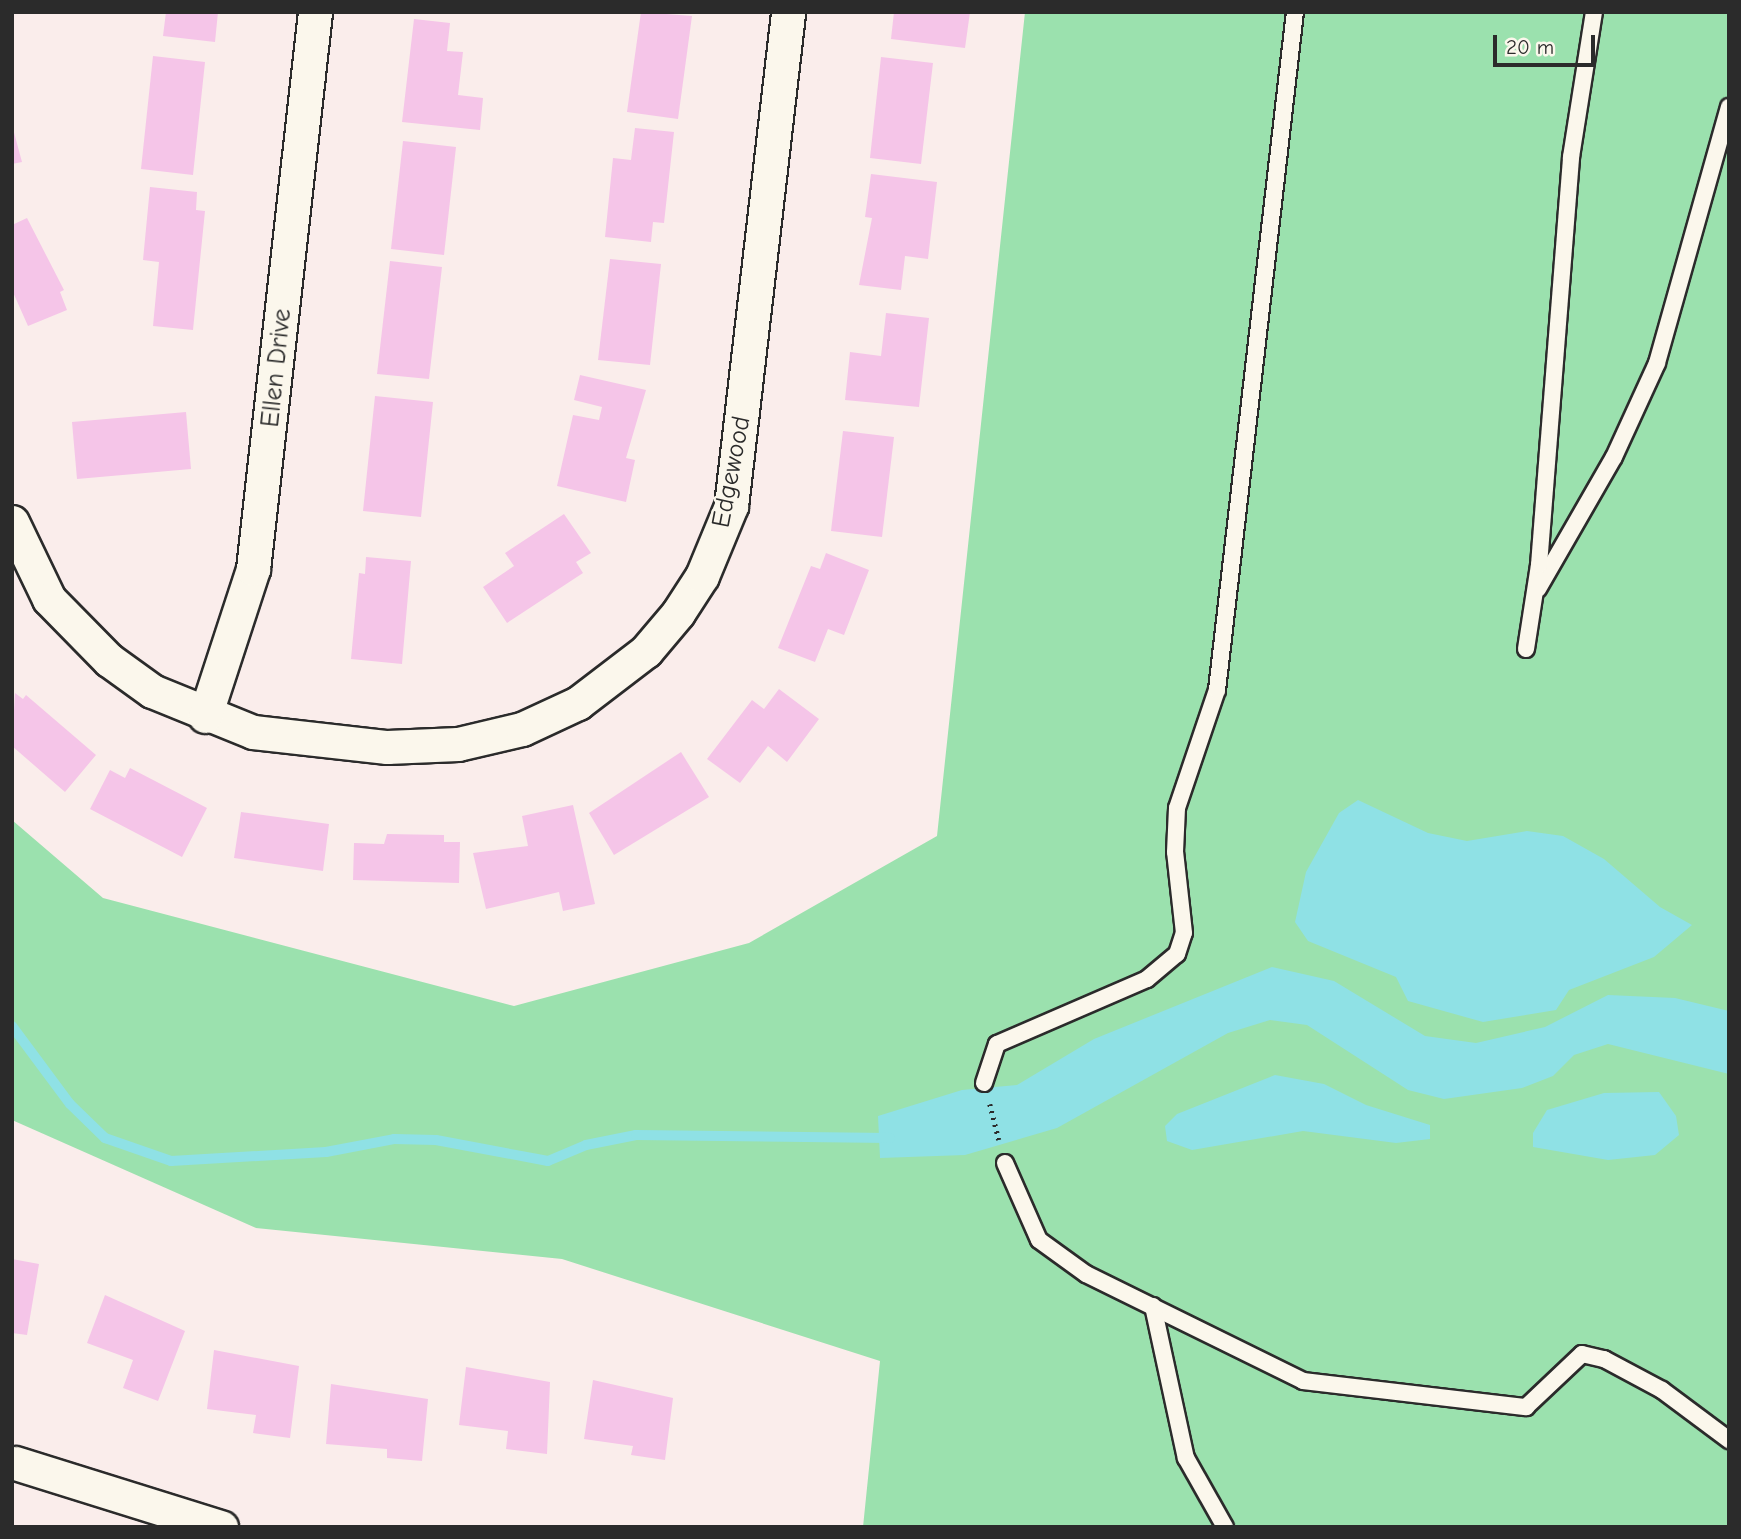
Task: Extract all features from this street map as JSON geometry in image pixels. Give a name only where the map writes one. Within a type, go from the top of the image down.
[{"type":"street","name":"Ellen Drive","points":[[205,716],[240,617],[258,542],[315,12]]},
{"type":"street","name":"Edgewood","points":[[12,522],[50,599],[76,631],[152,691],[205,716],[253,732],[387,747],[492,739],[578,703],[654,642],[702,576],[731,506],[788,12]]},
{"type":"street","points":[[15,1462],[221,1527]]},
{"type":"lane","points":[[984,1083],[997,1044],[1147,979],[1177,954],[1184,933],[1175,852],[1178,808],[1217,690],[1295,12]]},
{"type":"lane","points":[[1526,649],[1535,593],[1571,157],[1594,12]]},
{"type":"lane","points":[[1535,593],[1614,457],[1657,363],[1729,107]]},
{"type":"lane","points":[[1005,1163],[1039,1240],[1086,1274],[1303,1381],[1503,1408],[1526,1407],[1582,1354],[1604,1359],[1662,1390],[1729,1440]]},
{"type":"lane","points":[[1153,1306],[1186,1458],[1225,1527]]},
{"type":"path","points":[[984,1083],[1005,1163]]},
{"type":"green space","points":[[1025,12],[1729,12],[1729,1527],[863,1527],[880,1361],[562,1259],[256,1228],[12,1120],[12,820],[103,898],[514,1006],[749,943],[937,836]]},
{"type":"water","points":[[1358,800],[1428,833],[1467,841],[1527,831],[1563,836],[1604,859],[1660,907],[1692,925],[1654,957],[1569,990],[1556,1010],[1483,1022],[1408,1001],[1396,977],[1308,941],[1295,922],[1306,872],[1339,813]]},
{"type":"water","points":[[1272,967],[1334,981],[1425,1036],[1476,1043],[1545,1027],[1608,995],[1675,998],[1729,1011],[1729,1074],[1608,1044],[1574,1055],[1553,1076],[1522,1088],[1444,1099],[1408,1090],[1307,1025],[1270,1020],[1228,1033],[1057,1128],[965,1155],[880,1158],[878,1116],[962,1090],[1017,1085],[1094,1039]]},
{"type":"water","points":[[1275,1075],[1324,1084],[1366,1105],[1430,1125],[1430,1139],[1396,1143],[1303,1131],[1192,1150],[1167,1141],[1165,1126],[1177,1114]]},
{"type":"water","points":[[1659,1092],[1676,1116],[1679,1135],[1655,1155],[1608,1160],[1533,1147],[1533,1133],[1547,1110],[1604,1093]]},
{"type":"building","points":[[166,12],[218,12],[215,42],[163,36]]},
{"type":"building","points":[[641,12],[692,16],[678,119],[627,112]]},
{"type":"building","points":[[894,12],[970,12],[965,48],[891,39]]},
{"type":"building","points":[[414,19],[450,23],[447,51],[463,52],[458,95],[483,98],[480,130],[402,122]]},
{"type":"building","points":[[153,56],[205,62],[193,175],[141,169]]},
{"type":"building","points":[[881,57],[933,63],[921,164],[870,158]]},
{"type":"building","points":[[12,125],[22,162],[12,164]]},
{"type":"building","points":[[635,128],[674,132],[664,223],[653,222],[651,242],[605,237],[613,158],[631,160]]},
{"type":"building","points":[[403,141],[456,147],[444,255],[391,249]]},
{"type":"building","points":[[871,174],[937,182],[928,259],[905,256],[901,290],[859,285],[872,218],[865,217]]},
{"type":"building","points":[[150,187],[197,192],[196,210],[205,211],[193,330],[153,326],[159,262],[143,260]]},
{"type":"building","points":[[27,218],[64,290],[60,292],[67,310],[28,326],[12,290],[12,225]]},
{"type":"building","points":[[610,259],[661,264],[650,365],[598,360]]},
{"type":"building","points":[[390,261],[442,267],[429,379],[377,374]]},
{"type":"building","points":[[886,313],[929,318],[919,407],[845,400],[850,352],[881,356]]},
{"type":"building","points":[[580,375],[646,390],[626,458],[635,460],[626,502],[557,486],[573,415],[599,420],[602,407],[574,400]]},
{"type":"building","points":[[375,396],[433,402],[421,517],[363,511]]},
{"type":"building","points":[[186,412],[191,469],[77,479],[72,422]]},
{"type":"building","points":[[843,431],[894,437],[882,537],[831,531]]},
{"type":"building","points":[[564,514],[591,553],[576,562],[583,573],[507,623],[483,587],[514,566],[505,553]]},
{"type":"building","points":[[826,553],[869,570],[844,635],[828,629],[815,662],[778,648],[811,566],[820,569]]},
{"type":"building","points":[[366,557],[411,561],[402,664],[351,659],[359,573],[365,574]]},
{"type":"building","points":[[779,689],[819,719],[787,762],[768,746],[740,783],[707,759],[752,700],[764,709]]},
{"type":"building","points":[[15,693],[23,699],[26,695],[96,755],[65,792],[12,746]]},
{"type":"building","points":[[681,752],[709,797],[614,855],[589,813]]},
{"type":"building","points":[[130,768],[207,808],[182,857],[90,809],[110,770],[125,778]]},
{"type":"building","points":[[573,805],[595,904],[563,911],[559,892],[486,909],[473,853],[528,846],[522,816]]},
{"type":"building","points":[[241,812],[329,824],[323,871],[234,858]]},
{"type":"building","points":[[387,834],[444,835],[444,842],[460,842],[459,883],[353,880],[354,843],[384,844]]},
{"type":"building","points":[[12,1259],[39,1264],[27,1335],[12,1333]]},
{"type":"building","points":[[105,1295],[185,1331],[158,1401],[123,1388],[133,1360],[87,1343]]},
{"type":"building","points":[[214,1350],[299,1366],[290,1438],[253,1433],[256,1415],[207,1409]]},
{"type":"building","points":[[466,1367],[550,1382],[547,1454],[506,1449],[508,1431],[459,1425]]},
{"type":"building","points":[[593,1380],[673,1398],[665,1460],[631,1455],[633,1446],[584,1439]]},
{"type":"building","points":[[331,1384],[428,1399],[422,1461],[387,1458],[387,1449],[326,1444]]},
{"type":"waterway","points":[[12,1026],[70,1104],[105,1138],[171,1161],[326,1152],[394,1139],[436,1140],[548,1161],[586,1145],[636,1135],[890,1138]]}]
